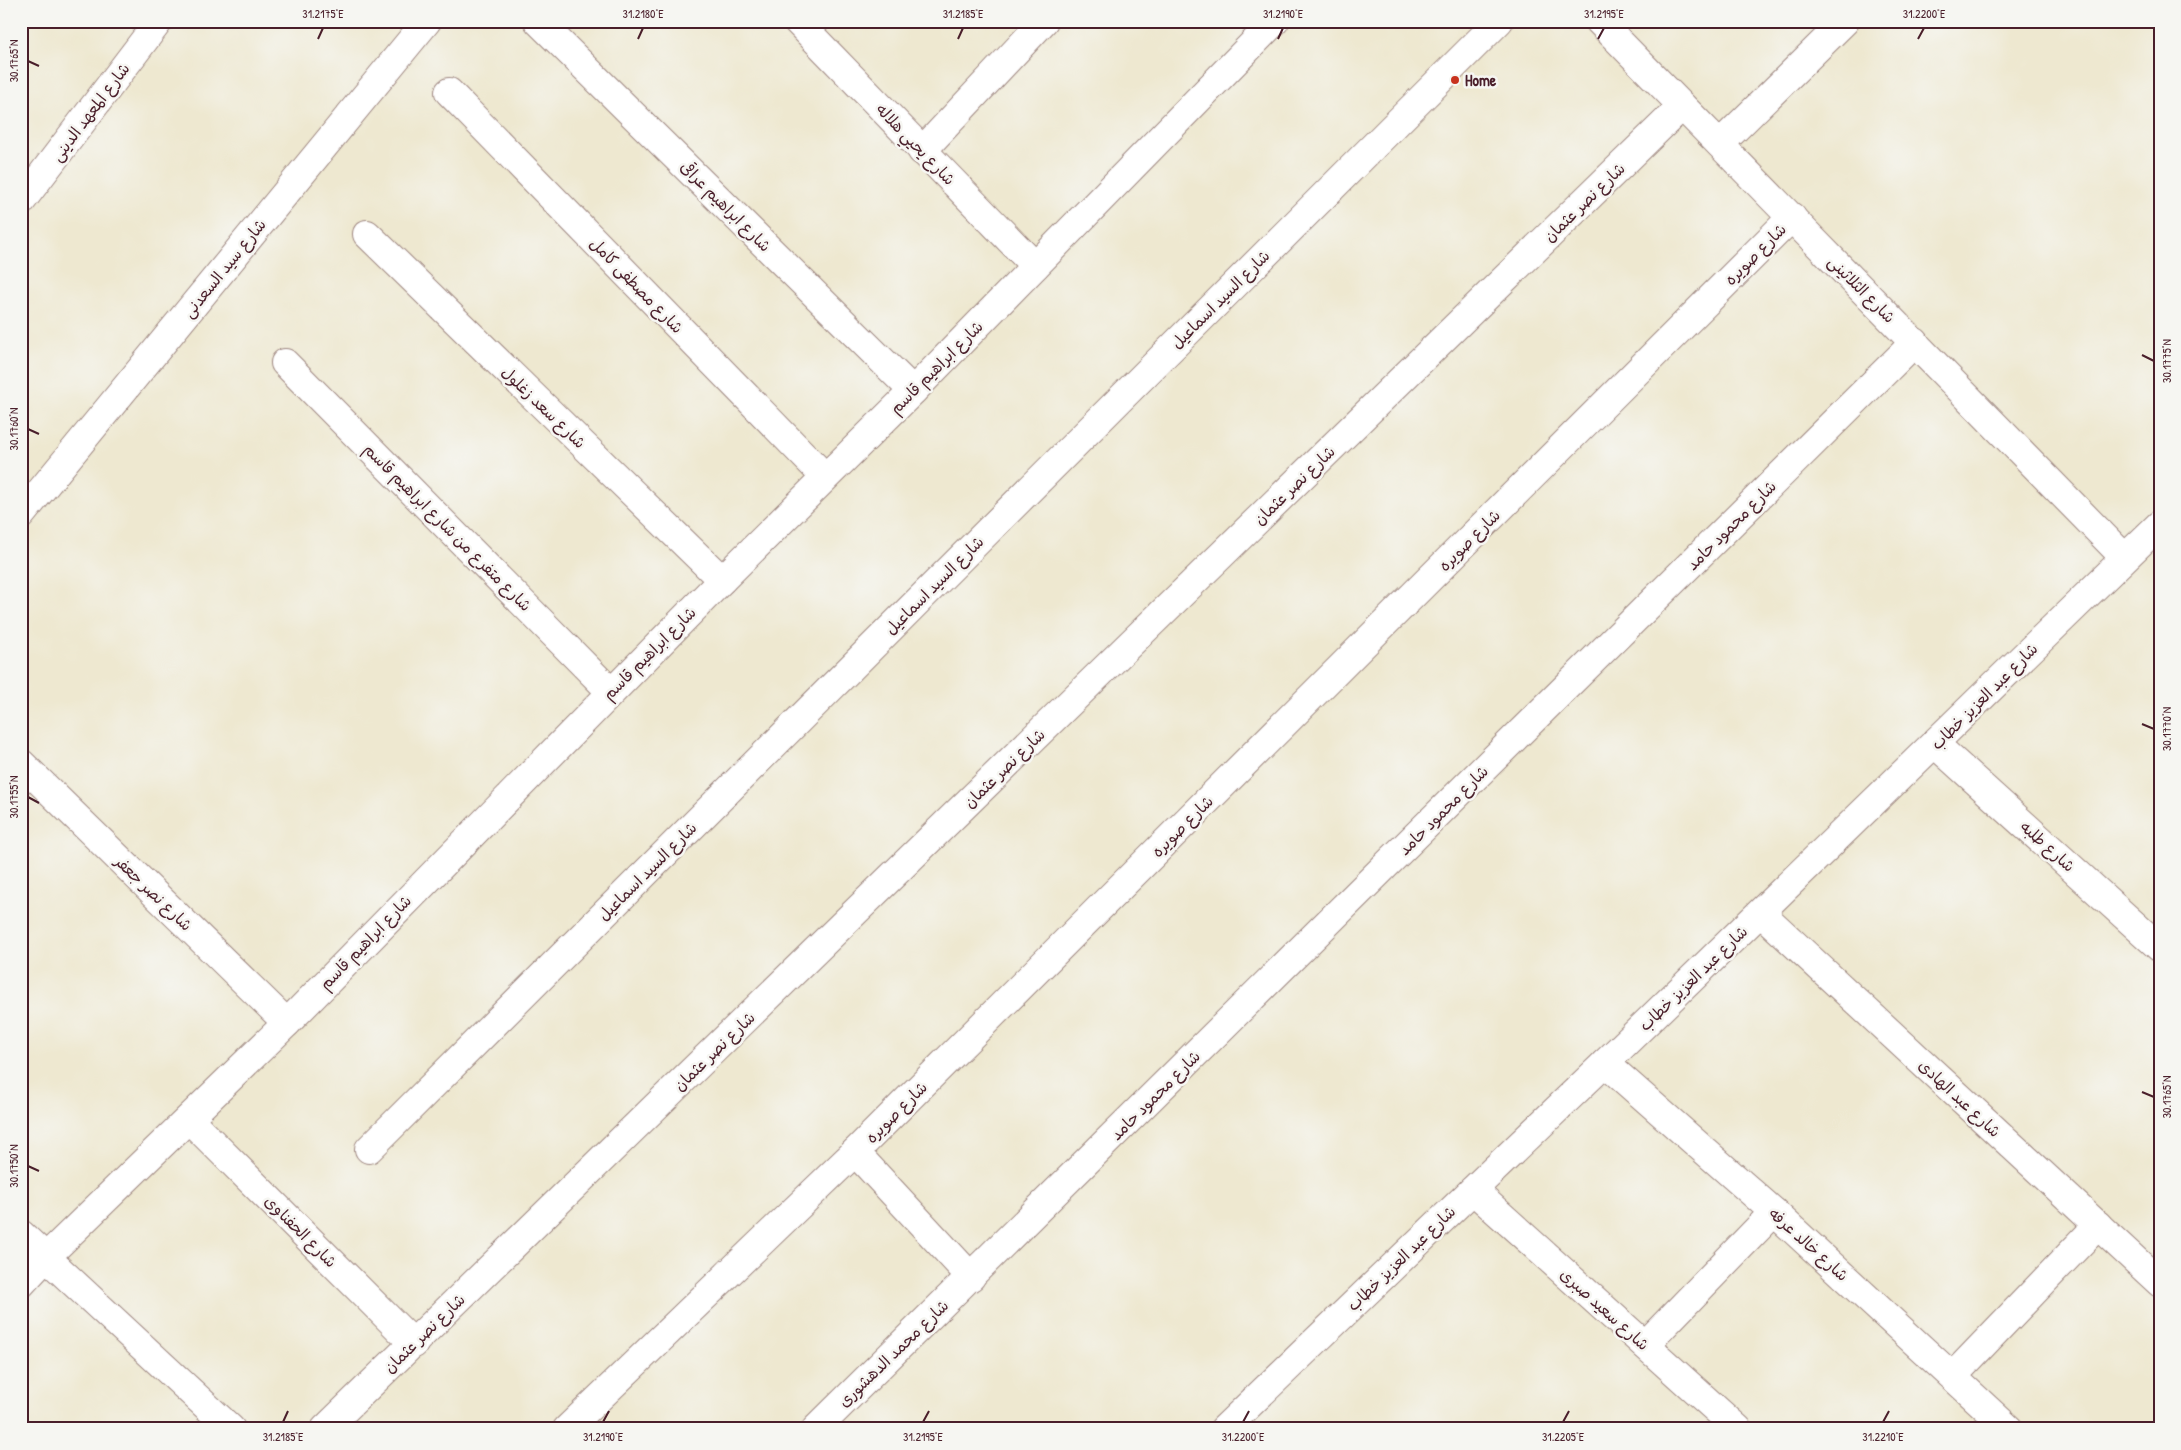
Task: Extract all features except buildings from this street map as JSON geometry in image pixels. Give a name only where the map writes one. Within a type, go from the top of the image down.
[{"type":"street","name":"شارع المعهد الدينى","points":[[21,202],[158,21]]},
{"type":"street","name":"شارع سيد السعدنى","points":[[21,515],[427,21]]},
{"type":"street","name":"شارع ابراهيم عراقى","points":[[538,21],[913,391]]},
{"type":"street","name":"شارع يحيي هلاله","points":[[797,21],[1035,266]]},
{"type":"street","points":[[922,151],[1044,21]]},
{"type":"street","name":"شارع ابراهيم قاسم","points":[[21,1284],[45,1258],[287,1022],[722,580],[913,391],[1276,21]]},
{"type":"street","name":"شارع السيد اسماعيل","points":[[368,1149],[1499,21]]},
{"type":"street","name":"شارع الثلاثينى","points":[[1599,21],[2124,557]]},
{"type":"street","points":[[1720,144],[1845,21]]},
{"type":"street","name":"شارع مصطفى كامل","points":[[449,92],[825,477]]},
{"type":"street","name":"شارع نصر عثمان","points":[[325,1429],[1682,106]]},
{"type":"street","name":"شارع صويره","points":[[567,1429],[855,1152],[1792,218]]},
{"type":"street","name":"شارع سعد زغلول","points":[[366,234],[722,580]]},
{"type":"street","name":"شارع محمود حامد","points":[[971,1277],[1915,342]]},
{"type":"street","name":"شارع متفرع من شارع ابراهيم قاسم","points":[[285,363],[611,692]]},
{"type":"street","name":"شارع عبد العزيز خطاب","points":[[1224,1429],[1606,1063],[2160,524]]},
{"type":"street","name":"شارع طلبه","points":[[1935,744],[2156,934]]},
{"type":"street","name":"شارع نصر جعفر","points":[[21,763],[287,1022]]},
{"type":"street","name":"شارع عبد الهادى","points":[[1761,913],[2160,1283]]},
{"type":"street","name":"شارع خالد عرفه","points":[[1606,1063],[1774,1212],[2009,1429]]},
{"type":"street","name":"شارع الحفناوى","points":[[189,1119],[414,1344]]},
{"type":"street","points":[[855,1152],[971,1277]]},
{"type":"street","name":"شارع سعيد صبرى","points":[[1473,1190],[1738,1429]]},
{"type":"street","points":[[1645,1345],[1774,1212]]},
{"type":"street","points":[[1953,1376],[2098,1225]]},
{"type":"street","points":[[21,1234],[231,1429]]},
{"type":"street","name":"شارع محمد الدهشورى","points":[[816,1429],[971,1277]]},
{"type":"place","name":"Home","points":[[1455,80]]}]
